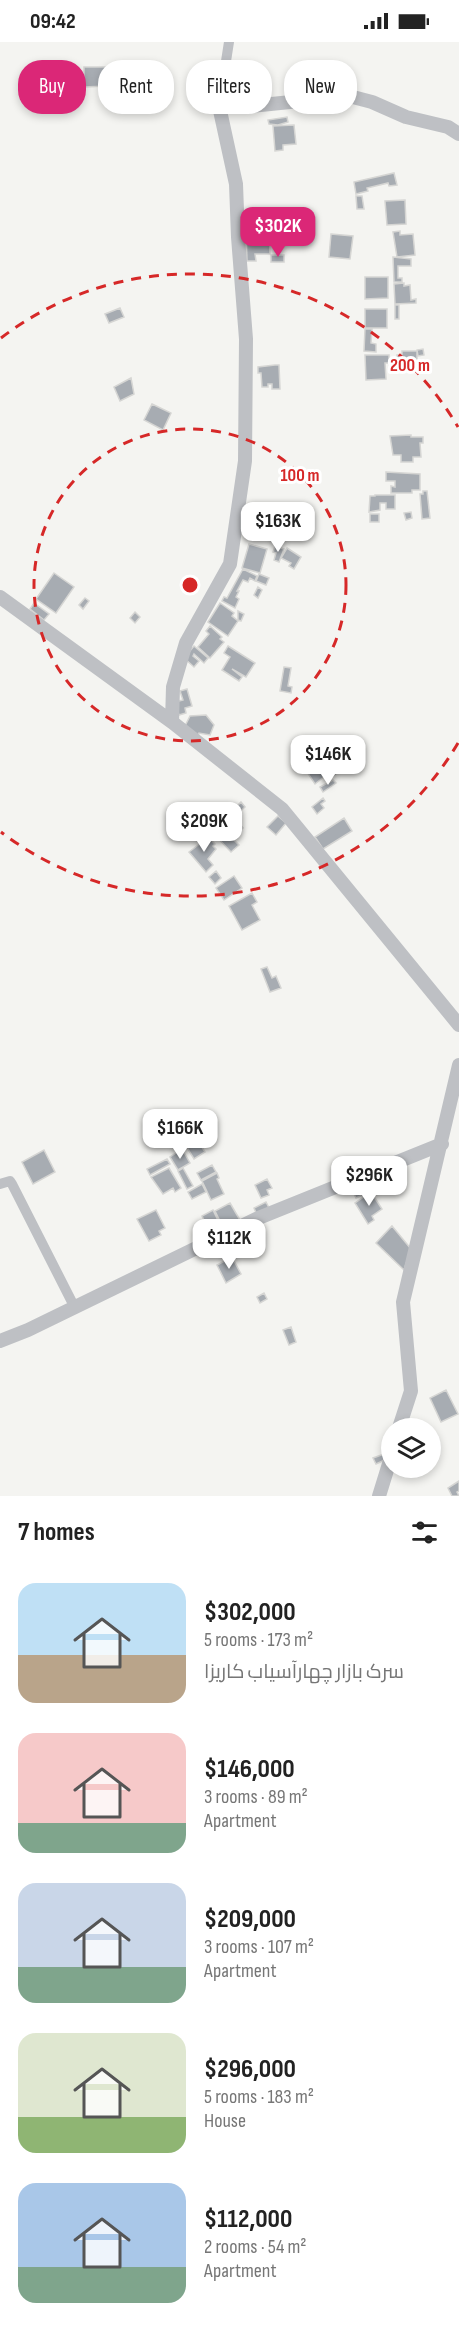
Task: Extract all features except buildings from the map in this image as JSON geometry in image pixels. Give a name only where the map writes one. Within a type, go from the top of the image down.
[{"type":"street","points":[[226,60],[229,42]]},
{"type":"street","points":[[272,104],[350,96],[372,102],[406,117],[448,127],[459,134]]},
{"type":"street","points":[[172,722],[172,687],[186,643],[230,564],[245,461],[246,339],[237,237],[236,184],[221,114]]},
{"type":"street","points":[[0,597],[172,722],[282,809],[459,1025]]},
{"type":"street","points":[[402,1418],[411,1390],[403,1302],[459,1065]]},
{"type":"street","points":[[0,1341],[28,1330],[256,1219],[442,1144]]},
{"type":"street","points":[[0,1184],[10,1180],[74,1306]]},
{"type":"street","points":[[379,1496],[385,1478]]}]
